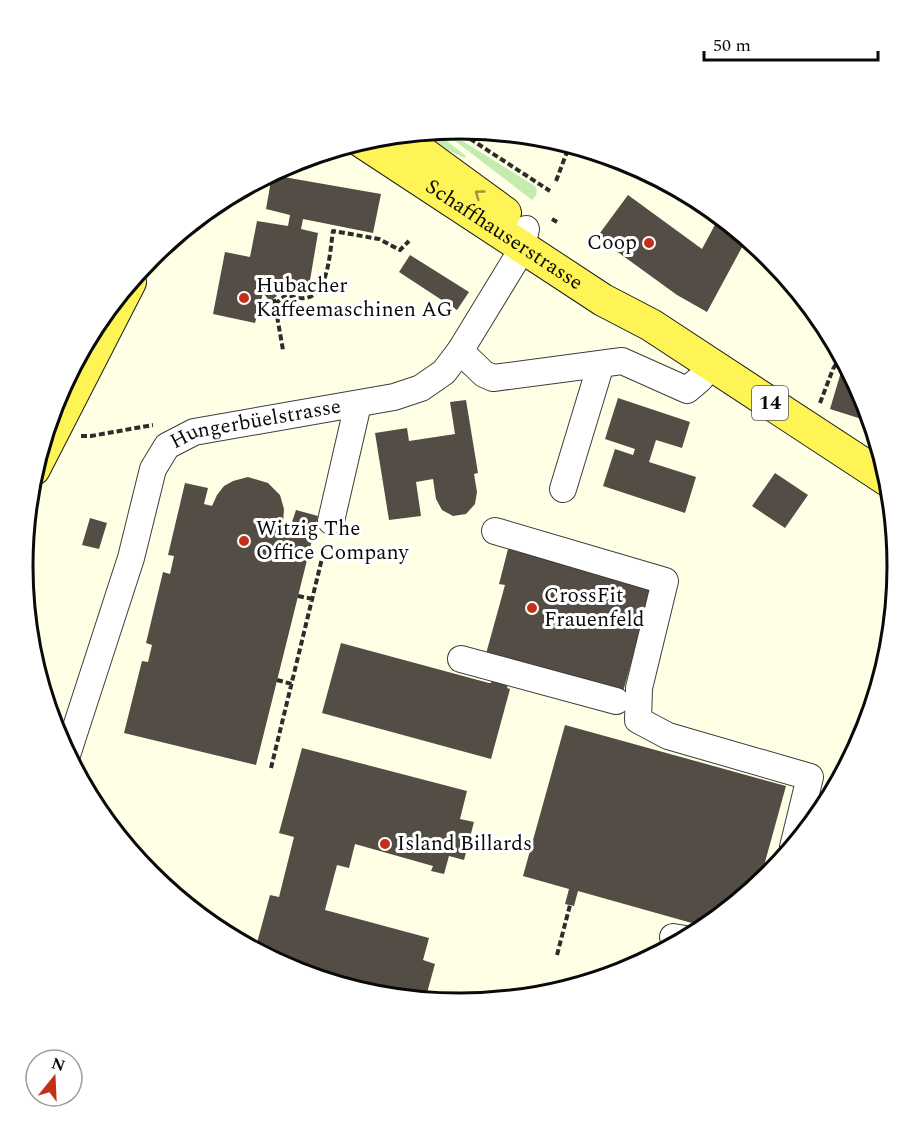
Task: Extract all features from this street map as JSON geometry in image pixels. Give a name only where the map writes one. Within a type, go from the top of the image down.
[{"type":"main road","name":"Schaffhauserstrasse","points":[[409,143],[610,289],[651,325],[876,473]]},
{"type":"main road","name":"Schaffhauserstrasse","points":[[374,148],[534,232]]},
{"type":"main road","points":[[60,418],[108,324]]},
{"type":"street","name":"Hungerbüelstrasse","points":[[71,742],[131,558],[153,469],[167,446],[194,432],[358,404],[394,397],[422,388],[444,372],[460,351],[534,232]]},
{"type":"street","points":[[460,351],[484,374],[493,378],[622,361],[687,390],[700,379],[711,364]]},
{"type":"street","points":[[563,489],[601,364]]},
{"type":"street","points":[[331,521],[358,404]]},
{"type":"street","points":[[495,531],[665,581],[639,688],[638,720],[668,736],[810,777],[798,828]]},
{"type":"street","points":[[461,659],[616,701]]},
{"type":"path","points":[[470,139],[550,191]]},
{"type":"path","points":[[556,182],[567,153]]},
{"type":"path","points":[[534,232],[557,222]]},
{"type":"path","points":[[275,304],[286,295],[305,298],[317,292],[325,280],[333,231],[379,238],[400,250],[409,241]]},
{"type":"path","points":[[274,298],[283,350]]},
{"type":"path","points":[[810,429],[836,364]]},
{"type":"path","points":[[79,435],[91,436],[154,425]]},
{"type":"path","points":[[271,768],[331,521]]},
{"type":"path","points":[[298,596],[313,599]]},
{"type":"path","points":[[277,680],[291,684]]},
{"type":"path","points":[[557,955],[570,905]]},
{"type":"green space","points":[[453,139],[459,139],[535,186],[537,192],[532,200]]},
{"type":"green space","points":[[429,140],[445,140],[466,156],[464,158]]},
{"type":"building","points":[[285,177],[381,194],[373,233],[303,219],[301,229],[318,233],[308,292],[273,284],[272,290],[277,296],[270,301],[263,293],[255,323],[213,314],[225,252],[250,257],[257,221],[288,226],[290,215],[266,209],[271,183]]},
{"type":"building","name":"Coop","points":[[628,195],[702,249],[715,224],[743,246],[707,312],[677,295],[597,237]]},
{"type":"building","points":[[410,255],[469,292],[457,310],[399,272]]},
{"type":"building","points":[[841,373],[860,418],[830,409]]},
{"type":"building","points":[[618,398],[690,422],[682,448],[656,440],[649,462],[696,477],[685,513],[603,486],[615,449],[633,455],[635,449],[605,439]]},
{"type":"building","points":[[466,400],[478,473],[474,474],[477,492],[475,504],[466,514],[453,516],[442,510],[436,499],[433,479],[416,482],[421,516],[389,520],[375,433],[407,428],[409,441],[455,434],[450,402]]},
{"type":"building","points":[[775,473],[808,495],[785,528],[752,506]]},
{"type":"building","points":[[248,477],[268,483],[280,495],[284,509],[283,523],[291,525],[296,510],[318,516],[256,765],[124,733],[142,661],[148,662],[152,645],[146,643],[163,572],[170,574],[174,556],[168,555],[185,483],[208,488],[204,504],[212,506],[224,486]]},
{"type":"building","points":[[90,518],[107,523],[99,549],[82,545]]},
{"type":"building","points":[[508,549],[652,588],[621,699],[484,661],[505,585],[499,584]]},
{"type":"building","points":[[341,643],[489,683],[491,683],[494,672],[510,676],[507,688],[510,689],[491,759],[322,713]]},
{"type":"building","points":[[565,725],[786,786],[764,866],[720,905],[693,923],[578,891],[574,906],[565,904],[569,889],[523,876]]},
{"type":"building","points":[[302,748],[467,791],[460,819],[474,822],[464,860],[449,856],[444,874],[431,871],[433,866],[355,844],[349,868],[337,865],[325,910],[429,938],[423,960],[435,964],[427,992],[377,985],[349,978],[297,960],[257,942],[270,895],[279,897],[294,837],[279,833]]},
{"type":"place","name":"Coop","points":[[649,243]]},
{"type":"place","name":"Hubacher Kaffeemaschinen AG","points":[[244,298]]},
{"type":"place","name":"Witzig The Office Company","points":[[244,541]]},
{"type":"place","name":"CrossFit Frauenfeld","points":[[532,608]]},
{"type":"place","name":"Island Billards","points":[[385,844]]}]
